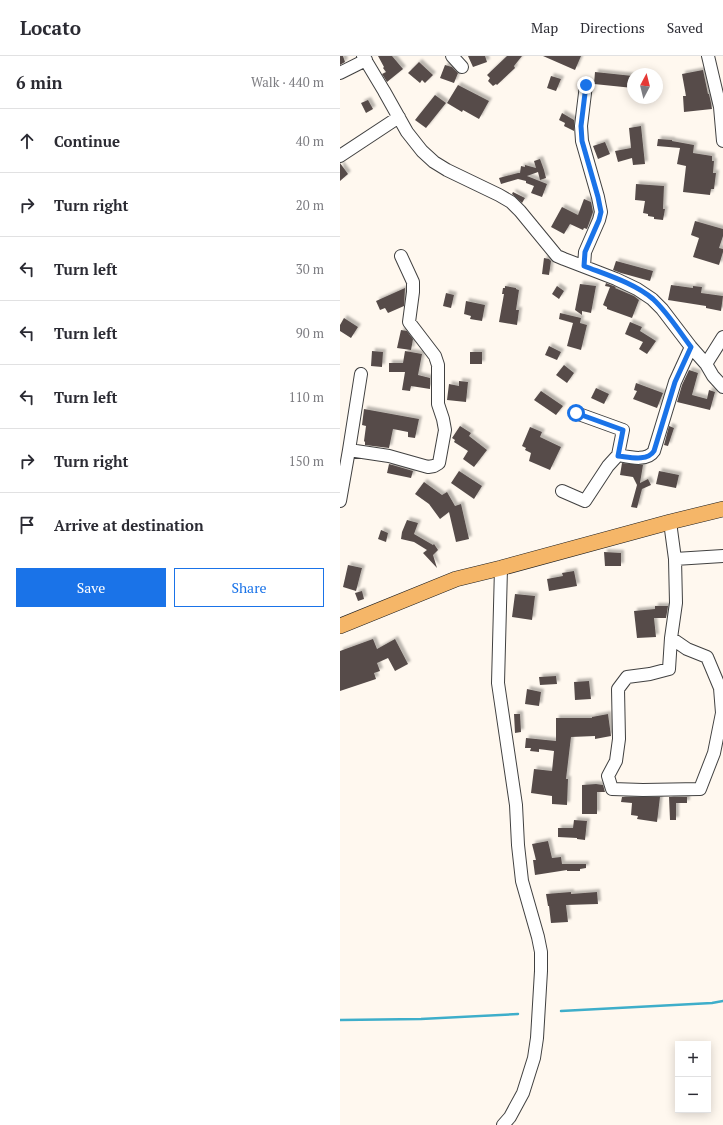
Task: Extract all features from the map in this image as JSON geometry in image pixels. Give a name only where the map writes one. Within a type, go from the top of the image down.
[{"type":"main road","points":[[340,626],[456,579],[723,509]]},
{"type":"street","points":[[452,56],[462,67]]},
{"type":"street","points":[[708,56],[720,107],[723,141]]},
{"type":"street","points":[[340,73],[365,58],[407,132],[422,151],[434,162],[447,170],[499,195],[510,202],[520,210],[557,256],[623,282],[652,299],[662,309],[706,364],[712,376],[723,387]]},
{"type":"street","points":[[584,266],[585,252],[601,212],[582,141],[581,126],[586,85]]},
{"type":"street","points":[[340,156],[399,117]]},
{"type":"street","points":[[347,442],[428,467],[439,463],[445,430],[438,404],[438,365],[435,356],[408,322],[413,292],[413,282],[401,256]]},
{"type":"street","points":[[706,364],[723,337]]},
{"type":"street","points":[[618,456],[636,458],[646,457],[651,455],[654,451],[675,382],[691,347]]},
{"type":"street","points":[[340,501],[347,442],[361,374]]},
{"type":"street","points":[[562,491],[585,501],[608,466],[618,456],[623,430],[576,413]]},
{"type":"street","points":[[670,522],[675,558],[676,603],[671,638],[669,669],[650,674],[627,677],[618,689],[619,739],[616,761],[608,776],[612,789],[700,789],[714,752],[722,713],[722,689],[707,657],[686,649],[671,638]]},
{"type":"street","points":[[675,558],[723,556]]},
{"type":"street","points":[[501,568],[498,683],[516,805],[522,881],[541,952],[537,1038],[534,1058],[523,1093],[510,1117],[503,1125]]},
{"type":"building","points":[[340,56],[343,56],[345,62],[340,65]]},
{"type":"building","points":[[378,56],[392,56],[403,69],[387,82],[382,74],[386,72]]},
{"type":"building","points":[[468,56],[485,56],[487,62],[473,67]]},
{"type":"building","points":[[507,56],[522,56],[514,66],[515,68],[497,85],[496,84],[493,86],[488,81],[490,78],[487,75]]},
{"type":"building","points":[[543,56],[581,56],[575,70]]},
{"type":"building","points":[[419,62],[433,75],[425,83],[422,80],[420,83],[408,73]]},
{"type":"building","points":[[445,65],[452,67],[458,73],[454,83],[440,78]]},
{"type":"building","points":[[703,70],[712,109],[684,112],[683,96],[686,96],[682,74]]},
{"type":"building","points":[[595,72],[627,75],[627,87],[594,84]]},
{"type":"building","points":[[551,76],[561,79],[556,91],[547,88]]},
{"type":"building","points":[[458,85],[489,101],[479,119],[463,110],[462,112],[447,103]]},
{"type":"building","points":[[435,95],[446,103],[426,128],[415,120]]},
{"type":"building","points":[[368,100],[373,109],[366,113],[361,103]]},
{"type":"building","points":[[562,113],[574,120],[574,131],[564,126],[565,123],[559,120]]},
{"type":"building","points":[[641,126],[645,164],[633,165],[632,158],[618,162],[615,151],[631,148],[629,128]]},
{"type":"building","points":[[658,139],[672,140],[694,145],[693,153],[712,156],[712,161],[714,161],[713,173],[716,173],[714,189],[711,189],[710,195],[683,192],[686,166],[677,164],[680,148],[657,146]]},
{"type":"building","points":[[605,142],[610,154],[598,159],[593,146]]},
{"type":"building","points":[[540,159],[546,178],[540,180],[538,172],[527,176],[547,184],[542,197],[531,193],[534,186],[526,183],[526,181],[518,179],[501,184],[499,178],[520,173],[521,166],[525,167],[525,165],[536,168],[534,161]]},
{"type":"building","points":[[340,163],[348,174],[340,181]]},
{"type":"building","points":[[636,184],[664,186],[663,209],[665,209],[663,220],[654,219],[654,217],[643,213],[645,201],[635,200]]},
{"type":"building","points":[[513,192],[525,198],[522,203],[512,194]]},
{"type":"building","points":[[584,199],[591,202],[593,212],[587,229],[584,228],[583,230],[570,224],[564,234],[551,227],[562,207],[578,215]]},
{"type":"building","points":[[695,221],[723,229],[723,236],[719,248],[723,249],[723,252],[719,265],[693,257],[699,238],[691,235]]},
{"type":"building","points":[[544,258],[551,261],[549,275],[542,274]]},
{"type":"building","points":[[616,261],[653,271],[650,281],[613,270]]},
{"type":"building","points":[[606,283],[634,296],[639,300],[632,318],[607,309],[607,307],[603,305],[610,287],[605,286]]},
{"type":"building","points":[[580,284],[596,286],[591,313],[582,311],[582,315],[575,310]]},
{"type":"building","points":[[671,285],[693,288],[693,286],[702,287],[701,293],[723,296],[721,311],[706,308],[706,306],[668,300]]},
{"type":"building","points":[[505,286],[519,290],[516,310],[519,310],[517,325],[499,322],[504,294],[502,294],[503,288],[505,288]]},
{"type":"building","points":[[557,286],[564,291],[559,299],[552,294]]},
{"type":"building","points":[[405,288],[404,306],[388,313],[385,308],[380,310],[376,301]]},
{"type":"building","points":[[446,293],[454,295],[451,308],[443,306]]},
{"type":"building","points":[[466,301],[485,305],[482,321],[470,319],[471,316],[464,314]]},
{"type":"building","points":[[560,313],[581,318],[580,323],[587,325],[581,350],[567,346],[573,323],[559,319]]},
{"type":"building","points":[[344,318],[358,327],[351,338],[340,331],[340,325]]},
{"type":"building","points":[[630,322],[642,327],[640,331],[656,341],[647,354],[639,349],[643,342],[625,334]]},
{"type":"building","points":[[401,330],[407,331],[413,339],[411,350],[397,348]]},
{"type":"building","points":[[549,346],[561,352],[557,360],[545,355]]},
{"type":"building","points":[[372,351],[383,352],[382,367],[371,366]]},
{"type":"building","points":[[405,351],[422,354],[418,375],[430,378],[430,389],[411,386],[410,391],[402,390],[405,372],[389,372],[389,363],[403,363]]},
{"type":"building","points":[[470,352],[482,352],[482,364],[470,364]]},
{"type":"building","points":[[564,365],[574,373],[567,383],[556,375]]},
{"type":"building","points":[[689,370],[698,373],[692,395],[707,399],[709,390],[715,392],[710,410],[677,402],[682,385]]},
{"type":"building","points":[[459,381],[468,382],[466,402],[447,400],[449,384],[459,386]]},
{"type":"building","points":[[636,383],[663,393],[657,408],[633,399],[637,391],[634,390]]},
{"type":"building","points":[[596,388],[609,394],[604,404],[591,398]]},
{"type":"building","points":[[541,391],[563,406],[556,415],[534,400]]},
{"type":"building","points":[[364,409],[419,419],[415,438],[408,437],[408,432],[393,429],[389,448],[365,445],[364,441],[366,426],[362,425]]},
{"type":"building","points":[[460,426],[471,433],[469,436],[487,450],[474,467],[463,459],[468,451],[454,442],[455,440],[452,438]]},
{"type":"building","points":[[669,426],[674,428],[668,446],[664,445]]},
{"type":"building","points":[[530,427],[542,432],[540,437],[561,447],[550,470],[529,461],[531,453],[525,450],[526,448],[522,446]]},
{"type":"building","points":[[622,463],[643,465],[640,483],[648,479],[651,485],[642,489],[637,508],[631,507],[637,485],[633,477],[620,475]]},
{"type":"building","points":[[389,464],[413,471],[411,478],[387,473]]},
{"type":"building","points":[[459,471],[482,486],[474,499],[451,483]]},
{"type":"building","points":[[659,471],[679,475],[676,488],[656,484]]},
{"type":"building","points":[[424,482],[442,495],[447,492],[455,506],[461,504],[469,539],[456,542],[449,512],[440,519],[429,504],[415,494]]},
{"type":"building","points":[[407,520],[418,523],[414,534],[433,545],[434,544],[438,550],[433,555],[437,568],[423,553],[427,550],[414,542],[401,539]]},
{"type":"building","points":[[381,530],[388,533],[386,542],[378,539]]},
{"type":"building","points":[[604,552],[621,553],[621,566],[605,566]]},
{"type":"building","points":[[348,565],[362,568],[356,591],[343,587]]},
{"type":"building","points":[[574,571],[577,586],[549,591],[547,579],[563,576],[562,573]]},
{"type":"building","points":[[362,591],[364,599],[358,601],[355,593]]},
{"type":"building","points":[[515,594],[535,596],[532,620],[512,617]]},
{"type":"building","points":[[655,606],[668,606],[666,618],[654,618],[656,637],[637,638],[634,611],[655,609]]},
{"type":"building","points":[[373,639],[377,649],[395,639],[408,664],[395,671],[388,658],[377,663],[380,671],[374,673],[376,679],[340,691],[340,651]]},
{"type":"building","points":[[556,676],[557,684],[540,685],[539,677]]},
{"type":"building","points":[[589,681],[591,699],[575,700],[574,682]]},
{"type":"building","points":[[527,689],[541,692],[539,706],[525,704]]},
{"type":"building","points":[[514,714],[520,714],[521,732],[515,733]]},
{"type":"building","points":[[608,714],[611,736],[595,739],[595,736],[571,737],[566,779],[568,779],[567,805],[552,804],[552,796],[531,793],[534,769],[552,771],[554,751],[539,749],[539,752],[530,751],[531,748],[525,748],[526,738],[556,741],[556,718],[592,718]]},
{"type":"building","points":[[582,785],[603,785],[605,792],[597,792],[597,814],[582,814]]},
{"type":"building","points":[[622,797],[660,797],[657,822],[637,819],[638,816],[631,815],[632,803],[621,802]]},
{"type":"building","points":[[669,797],[687,797],[687,803],[676,803],[676,820],[670,820]]},
{"type":"building","points":[[574,820],[587,821],[585,840],[558,837],[558,828],[573,828]]},
{"type":"building","points":[[548,841],[552,858],[561,857],[562,864],[586,864],[586,868],[580,869],[580,871],[567,870],[535,875],[533,860],[536,860],[532,844]]},
{"type":"building","points":[[571,892],[571,894],[597,892],[598,904],[566,905],[568,922],[551,923],[546,894]]},
{"type":"waterway","points":[[561,1011],[712,1003],[723,1001]]},
{"type":"waterway","points":[[340,1020],[421,1019],[518,1014]]},
{"type":"route","points":[[576,413],[623,430],[618,456],[636,458],[651,455],[654,451],[675,382],[691,347],[662,309],[652,299],[637,289],[584,266],[585,252],[601,212],[582,141],[581,126],[586,85]]}]
